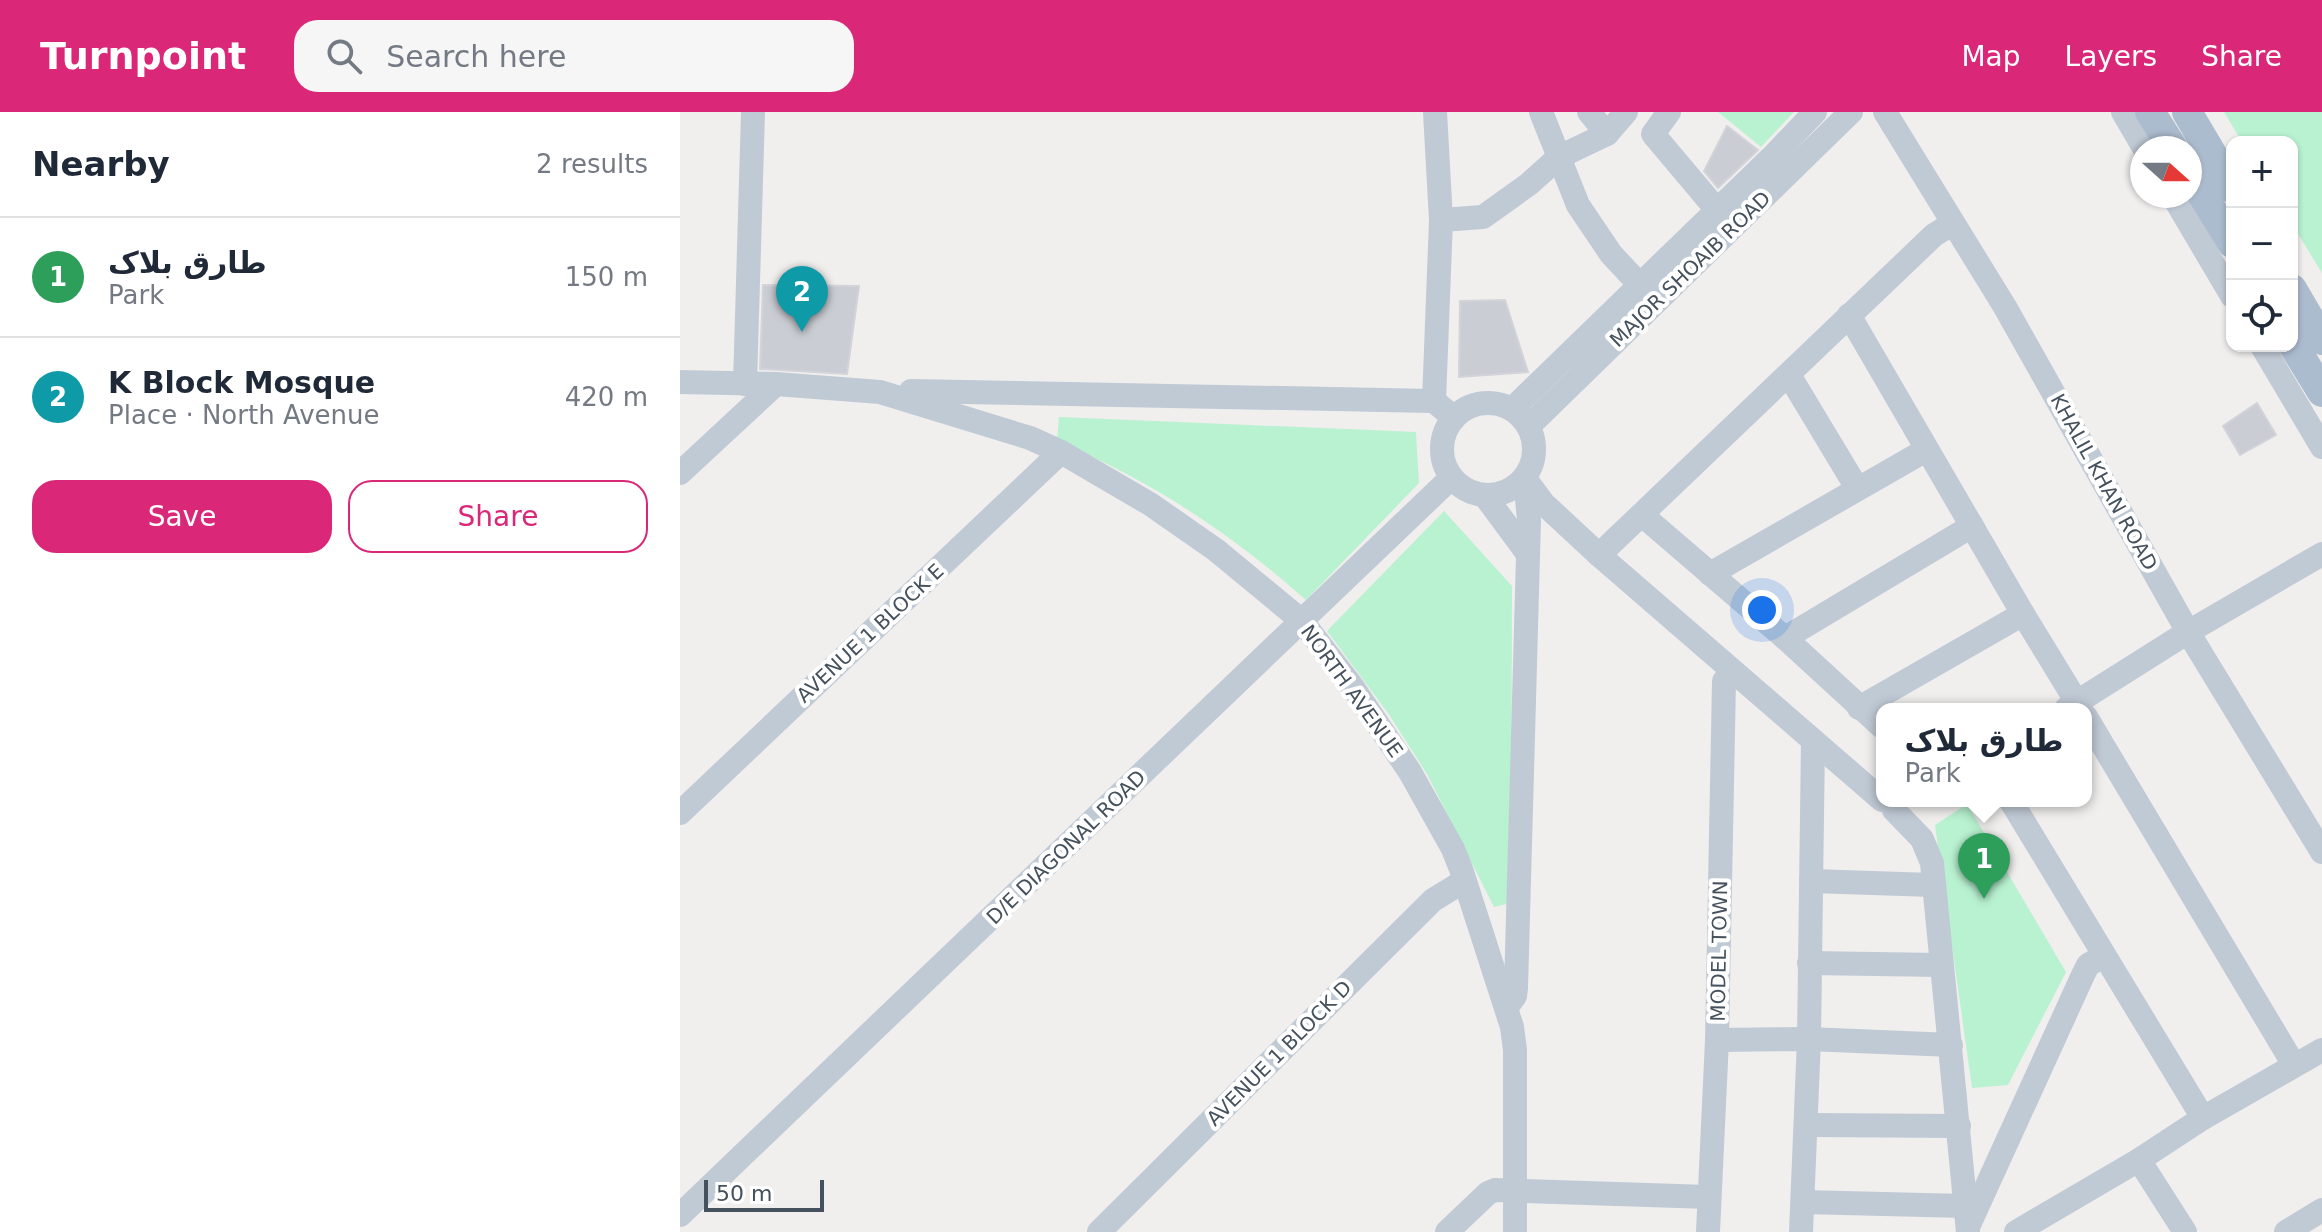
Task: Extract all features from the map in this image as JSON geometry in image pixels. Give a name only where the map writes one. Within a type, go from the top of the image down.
[{"type":"main road","points":[[2150,112],[2165,136]]},
{"type":"main road","points":[[2187,112],[2226,178]]},
{"type":"main road","points":[[2201,208],[2226,236]]},
{"type":"main road","points":[[2298,299],[2322,340]]},
{"type":"main road","points":[[2298,352],[2322,392]]},
{"type":"street","points":[[745,384],[753,112]]},
{"type":"street","points":[[1434,401],[1441,220],[1435,112]]},
{"type":"street","points":[[1541,112],[1578,205],[1611,254],[1640,285]]},
{"type":"street","points":[[1589,112],[1607,134]]},
{"type":"street","points":[[1441,220],[1483,217],[1529,184],[1559,157],[1607,134],[1626,112]]},
{"type":"street","points":[[1669,112],[1653,134],[1717,210]]},
{"type":"street","name":"MAJOR SHOAIB ROAD","points":[[1520,417],[1640,285],[1815,112]]},
{"type":"street","name":"MAJOR SHOAIB ROAD","points":[[1520,417],[1851,112]]},
{"type":"street","name":"KHALIL KHAN ROAD","points":[[1885,112],[2005,307],[2188,632],[2322,852]]},
{"type":"street","points":[[2123,112],[2137,136]]},
{"type":"street","points":[[2193,208],[2226,282]]},
{"type":"street","points":[[1599,555],[1934,235],[1952,224]]},
{"type":"street","points":[[1849,315],[2074,703]]},
{"type":"street","points":[[2266,352],[2322,447]]},
{"type":"street","points":[[1789,375],[1857,488]]},
{"type":"street","name":"NORTH AVENUE","points":[[680,382],[776,384],[880,392],[1030,438],[1061,452],[1150,504],[1216,550],[1302,621],[1352,686],[1410,772],[1453,849],[1507,1007],[1515,1050],[1515,1232]]},
{"type":"street","points":[[680,473],[776,384]]},
{"type":"street","points":[[880,392],[1434,401],[1454,418]]},
{"type":"street","points":[[1507,1007],[1515,996],[1516,988],[1529,520],[1525,478],[1535,452],[1520,417],[1487,402],[1475,404],[1454,418],[1446,428],[1442,454],[1451,478],[1473,493],[1485,496],[1500,494],[1514,488],[1525,478]]},
{"type":"street","points":[[1710,574],[1926,450]]},
{"type":"street","name":"AVENUE 1 BLOCK E","points":[[680,813],[1061,452]]},
{"type":"street","name":"D/E DIAGONAL ROAD","points":[[680,1215],[1451,478]]},
{"type":"street","points":[[1525,478],[1543,503],[1599,555],[1731,672],[1876,790]]},
{"type":"street","points":[[1485,496],[1528,554]]},
{"type":"street","points":[[1642,515],[1785,638],[1876,722]]},
{"type":"street","points":[[1785,638],[1972,526]]},
{"type":"street","points":[[2088,703],[2188,632],[2322,554]]},
{"type":"street","points":[[1859,708],[2023,614]]},
{"type":"street","name":"MODEL TOWN","points":[[1708,1232],[1717,1040],[1724,681],[1731,672]]},
{"type":"street","points":[[2092,733],[2294,1065]]},
{"type":"street","points":[[1801,1232],[1807,1125],[1813,741]]},
{"type":"street","points":[[1895,807],[1928,849],[1932,863],[1967,1222]]},
{"type":"street","points":[[2015,807],[2203,1118]]},
{"type":"street","name":"AVENUE 1 BLOCK D","points":[[1099,1232],[1433,900],[1464,881]]},
{"type":"street","points":[[1811,881],[1933,885]]},
{"type":"street","points":[[1967,1222],[2088,965],[2103,956]]},
{"type":"street","points":[[1809,963],[1941,965]]},
{"type":"street","points":[[1717,1040],[1809,1039],[1951,1045]]},
{"type":"street","points":[[2016,1232],[2322,1050]]},
{"type":"street","points":[[1807,1125],[1959,1126]]},
{"type":"street","points":[[2139,1160],[2185,1232]]},
{"type":"street","points":[[1447,1232],[1495,1190],[1709,1197]]},
{"type":"street","points":[[1803,1202],[1967,1222]]},
{"type":"street","points":[[2286,1232],[2322,1210]]},
{"type":"green space","points":[[1718,112],[1794,112],[1761,147]]},
{"type":"green space","points":[[2224,112],[2322,112],[2322,273],[2298,234],[2298,136],[2238,136]]},
{"type":"green space","points":[[1059,417],[1416,432],[1419,483],[1306,600],[1248,552],[1188,510],[1125,473],[1057,441]]},
{"type":"green space","points":[[1444,511],[1512,586],[1511,903],[1494,907],[1427,774],[1388,713],[1327,631]]},
{"type":"green space","points":[[1962,807],[1969,807],[2066,972],[2008,1085],[1972,1088],[1935,825]]},
{"type":"building","points":[[1727,126],[1758,150],[1718,188],[1704,171]]},
{"type":"building","points":[[763,285],[859,286],[847,374],[760,369]]},
{"type":"building","points":[[1505,300],[1528,372],[1459,377],[1460,301]]},
{"type":"building","points":[[2257,403],[2276,435],[2240,455],[2223,426]]},
{"type":"place","name":"K Block Mosque","points":[[802,332]]},
{"type":"place","name":"طارق بلاک","points":[[1984,899]]}]
